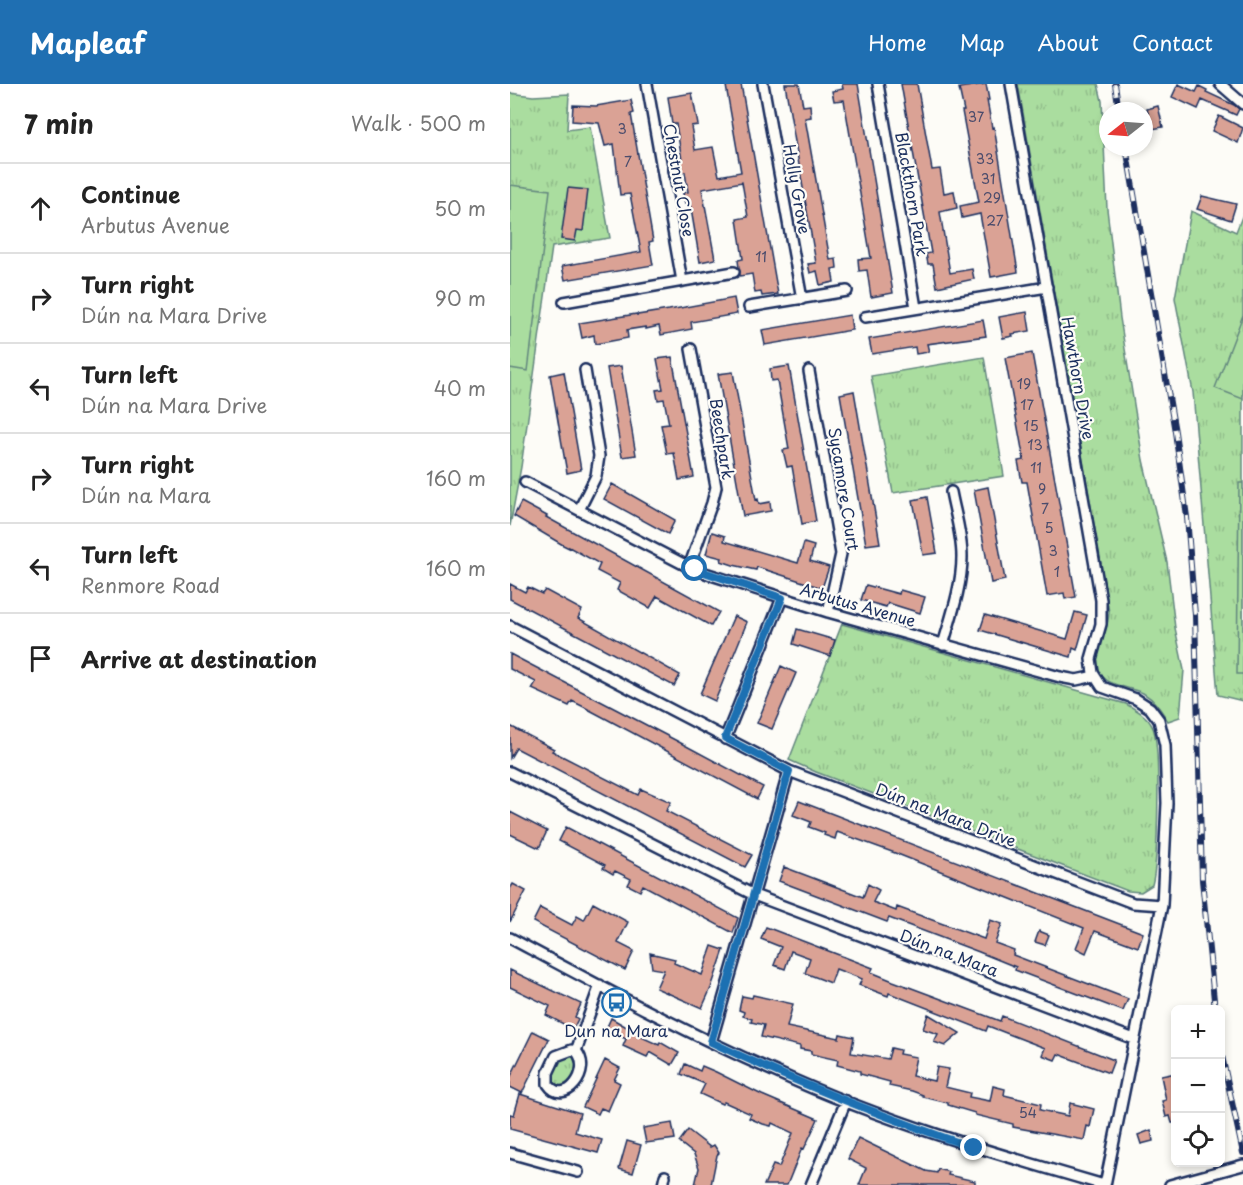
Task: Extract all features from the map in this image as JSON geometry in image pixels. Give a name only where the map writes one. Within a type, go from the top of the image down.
[{"type":"street","name":"Chestnut Close","points":[[647,84],[682,281]]},
{"type":"street","name":"Holly Grove","points":[[763,84],[802,299]]},
{"type":"street","name":"Blackthorn Park","points":[[878,84],[916,308]]},
{"type":"street","name":"Hawthorn Drive","points":[[1011,84],[1101,607],[1101,624],[1091,659],[1095,676]]},
{"type":"street","points":[[1220,84],[1243,104]]},
{"type":"street","points":[[564,302],[734,272]]},
{"type":"street","points":[[865,317],[1047,287]]},
{"type":"street","points":[[749,308],[847,291]]},
{"type":"street","name":"Beechpark","points":[[689,567],[716,487],[692,349]]},
{"type":"street","points":[[579,510],[596,476],[599,456],[585,370]]},
{"type":"street","name":"Sycamore Court","points":[[809,371],[841,554],[828,612]]},
{"type":"street","name":"Arbutus Avenue","points":[[525,482],[689,567],[828,612],[1068,679],[1076,680],[1095,676]]},
{"type":"street","points":[[943,645],[960,582],[962,564],[961,545],[951,492]]},
{"type":"street","points":[[725,738],[782,598]]},
{"type":"street","name":"Dún na Mara Drive","points":[[510,626],[789,771],[1133,903],[1162,905]]},
{"type":"street","points":[[510,938],[711,1042],[779,1074],[974,1148],[1105,1185],[1162,905],[1167,803],[1165,745],[1162,728],[1154,713],[1146,705],[1128,695],[1102,687],[1095,676]]},
{"type":"street","points":[[711,1042],[789,771]]},
{"type":"street","name":"Dún na Mara","points":[[510,772],[754,895],[1134,1039]]},
{"type":"street","points":[[576,1051],[600,985]]},
{"type":"street","points":[[576,1051],[582,1059],[583,1066],[576,1082],[569,1089],[561,1092],[550,1088],[547,1078],[554,1057],[562,1052],[576,1051]]},
{"type":"street","points":[[811,1185],[846,1101]]},
{"type":"street","points":[[510,1153],[578,1172]]},
{"type":"street","points":[[1170,1185],[1238,1166]]},
{"type":"green space","points":[[1018,84],[1098,84],[1102,102],[1099,102],[1099,156],[1105,156],[1107,209],[1120,318],[1143,460],[1167,562],[1175,628],[1184,670],[1180,717],[1168,721],[1143,693],[1114,684],[1102,676],[1097,662],[1109,612]]},
{"type":"green space","points":[[510,93],[533,96],[569,94],[567,130],[590,127],[610,238],[552,247],[521,467],[510,526]]},
{"type":"green space","points":[[510,185],[550,190],[528,371],[510,368]]},
{"type":"green space","points":[[1191,211],[1236,232],[1243,214],[1243,701],[1218,695],[1193,392],[1175,298]]},
{"type":"green space","points":[[1243,315],[1243,399],[1215,388]]},
{"type":"green space","points":[[984,357],[1004,476],[893,493],[871,376]]},
{"type":"green space","points":[[1239,483],[1243,483],[1243,674],[1237,674]]},
{"type":"green space","points":[[842,624],[1126,704],[1142,714],[1153,728],[1156,739],[1157,831],[1152,885],[1141,892],[1128,891],[789,760]]},
{"type":"green space","points":[[572,1055],[578,1066],[576,1073],[568,1084],[562,1088],[558,1087],[552,1080],[553,1070],[560,1059]]},
{"type":"building","points":[[741,84],[778,294],[762,296],[761,292],[755,293],[752,274],[740,276],[738,260],[743,259],[737,219],[748,217],[742,182],[702,189],[715,259],[700,262],[690,203],[685,204],[683,193],[688,192],[685,172],[680,173],[677,161],[682,160],[676,124],[672,124],[668,97],[692,93],[698,125],[691,126],[695,150],[713,147],[719,176],[741,172],[726,86]]},
{"type":"building","points":[[785,84],[799,84],[803,106],[810,105],[811,117],[805,118],[830,260],[836,259],[837,268],[832,269],[834,282],[820,285],[817,271],[810,273],[808,264],[816,263]]},
{"type":"building","points":[[842,84],[858,84],[893,293],[871,297],[867,270],[859,271],[858,259],[871,258],[844,100],[834,101],[832,91],[843,89]]},
{"type":"building","points":[[901,84],[917,84],[932,170],[940,169],[944,193],[954,191],[957,208],[940,212],[950,273],[972,269],[974,279],[937,287],[933,264],[928,264],[926,254],[931,253]]},
{"type":"building","points":[[986,84],[1018,272],[991,277],[980,214],[962,218],[960,206],[979,202],[959,88]]},
{"type":"building","points":[[1178,84],[1196,92],[1199,86],[1239,109],[1236,115],[1202,100],[1198,109],[1172,97]]},
{"type":"building","points":[[631,100],[634,113],[631,114],[653,241],[649,242],[653,265],[565,280],[562,266],[641,252],[630,194],[620,195],[614,144],[605,146],[599,123],[572,121],[573,105],[596,106]]},
{"type":"building","points":[[1158,106],[1163,127],[1153,129],[1153,107]]},
{"type":"building","points":[[1219,116],[1243,128],[1238,143],[1212,131]]},
{"type":"building","points":[[568,188],[588,190],[583,231],[577,230],[575,241],[561,239]]},
{"type":"building","points":[[1202,196],[1236,204],[1231,220],[1197,209]]},
{"type":"building","points":[[734,298],[737,314],[691,322],[692,329],[661,335],[659,326],[646,329],[646,327],[627,330],[628,338],[595,344],[594,335],[582,338],[579,323]]},
{"type":"building","points":[[1027,312],[1030,331],[1003,338],[999,317]]},
{"type":"building","points":[[850,315],[852,330],[765,345],[762,330]]},
{"type":"building","points":[[983,320],[986,336],[927,344],[929,352],[916,354],[915,347],[872,354],[869,339]]},
{"type":"building","points":[[1032,353],[1076,597],[1065,599],[1064,593],[1047,596],[1027,482],[1022,482],[1018,461],[1024,460],[1005,358]]},
{"type":"building","points":[[672,357],[694,477],[679,480],[674,453],[667,454],[661,425],[669,424],[664,399],[658,400],[656,390],[663,389],[657,359]]},
{"type":"building","points":[[621,366],[636,455],[622,457],[607,368]]},
{"type":"building","points":[[789,366],[816,521],[802,524],[792,466],[787,467],[783,450],[789,449],[777,380],[771,381],[770,369]]},
{"type":"building","points":[[564,372],[581,470],[567,473],[550,375]]},
{"type":"building","points":[[733,372],[756,500],[758,499],[759,504],[770,502],[771,511],[743,516],[718,374]]},
{"type":"building","points":[[854,391],[880,543],[866,545],[840,394]]},
{"type":"building","points":[[612,484],[675,520],[668,534],[604,499]]},
{"type":"building","points":[[988,487],[1005,580],[991,583],[974,490]]},
{"type":"building","points":[[927,497],[937,553],[923,555],[913,500]]},
{"type":"building","points":[[521,502],[719,612],[711,626],[657,596],[650,608],[617,590],[620,583],[597,571],[600,564],[514,516]]},
{"type":"building","points":[[712,532],[725,536],[724,541],[798,563],[804,543],[814,546],[810,561],[829,567],[822,588],[757,567],[756,570],[733,565],[721,561],[722,558],[706,554]]},
{"type":"building","points":[[510,584],[525,592],[528,587],[542,594],[545,590],[582,610],[578,618],[680,675],[674,686],[510,599]]},
{"type":"building","points":[[866,585],[899,594],[900,590],[925,597],[920,613],[888,603],[886,607],[861,600]]},
{"type":"building","points":[[1075,612],[1087,615],[1077,650],[1073,648],[1071,657],[980,630],[985,615],[1067,639]]},
{"type":"building","points":[[734,616],[747,622],[715,701],[700,694]]},
{"type":"building","points":[[797,629],[835,640],[830,656],[793,644]]},
{"type":"building","points":[[510,654],[763,787],[757,799],[572,701],[569,706],[532,689],[536,682],[510,669]]},
{"type":"building","points":[[781,666],[796,673],[772,729],[757,723]]},
{"type":"building","points":[[510,726],[554,749],[552,751],[638,795],[641,789],[671,802],[666,811],[752,855],[745,867],[516,748],[510,758]]},
{"type":"building","points":[[799,801],[1143,933],[1138,947],[1095,931],[1086,953],[1076,948],[1084,928],[837,832],[835,839],[824,835],[825,833],[809,827],[811,822],[793,815]]},
{"type":"building","points":[[510,812],[547,831],[539,848],[510,834]]},
{"type":"building","points":[[566,827],[738,918],[733,933],[643,885],[640,891],[628,885],[631,879],[615,871],[613,874],[603,868],[605,865],[559,841]]},
{"type":"building","points":[[784,867],[863,897],[868,884],[879,890],[873,902],[896,911],[897,907],[984,939],[990,920],[1002,924],[995,943],[1014,950],[1013,955],[1128,999],[1123,1011],[1015,970],[1016,967],[979,952],[889,918],[887,922],[779,881]]},
{"type":"building","points":[[513,884],[526,891],[510,922],[510,889]]},
{"type":"building","points":[[593,903],[628,922],[618,943],[634,951],[625,970],[533,922],[540,908],[572,925],[577,916],[584,920]]},
{"type":"building","points":[[766,927],[873,968],[871,972],[893,981],[1000,1021],[1002,1016],[1114,1060],[1109,1073],[1058,1054],[1055,1060],[1042,1055],[1045,1048],[988,1026],[986,1031],[889,993],[888,996],[859,985],[862,979],[836,969],[831,983],[805,973],[810,958],[791,951],[785,969],[774,965],[781,947],[761,939]]},
{"type":"building","points":[[1039,931],[1049,935],[1045,945],[1035,942]]},
{"type":"building","points":[[712,946],[724,950],[702,1008],[656,988],[664,970],[652,968],[650,953],[675,959],[674,963],[702,975]]},
{"type":"building","points":[[510,970],[581,1004],[573,1029],[546,1015],[550,1006],[510,987]]},
{"type":"building","points":[[753,995],[793,1004],[787,1027],[839,1038],[840,1034],[854,1037],[851,1053],[888,1059],[891,1048],[900,1050],[899,1054],[916,1057],[912,1076],[934,1081],[937,1067],[949,1069],[945,1087],[970,1093],[969,1097],[990,1101],[993,1086],[1005,1089],[1004,1095],[1041,1104],[1040,1110],[1068,1116],[1070,1103],[1094,1109],[1090,1127],[1087,1126],[1084,1140],[1013,1127],[1013,1124],[975,1115],[975,1113],[948,1105],[948,1103],[889,1086],[890,1082],[837,1065],[838,1060],[811,1054],[811,1051],[800,1049],[800,1046],[761,1037],[764,1025],[751,1022],[752,1019],[743,1016],[744,1012],[739,1010],[742,996],[752,998]]},
{"type":"building","points":[[928,1014],[960,1033],[945,1046],[934,1042],[938,1034],[923,1029]]},
{"type":"building","points":[[611,1018],[630,1029],[631,1027],[641,1032],[639,1036],[659,1045],[660,1042],[679,1053],[672,1065],[650,1052],[647,1057],[623,1046],[626,1039],[606,1029]]},
{"type":"building","points":[[533,1031],[549,1039],[522,1093],[510,1087],[510,1078]]},
{"type":"building","points":[[605,1060],[620,1068],[614,1080],[620,1083],[608,1111],[601,1108],[598,1114],[583,1107]]},
{"type":"building","points":[[685,1064],[700,1071],[702,1066],[818,1119],[804,1149],[802,1148],[787,1185],[764,1185],[773,1165],[779,1167],[793,1133],[772,1123],[771,1126],[763,1124],[749,1118],[751,1114],[700,1094],[705,1084],[681,1074]]},
{"type":"building","points":[[1171,1074],[1171,1120],[1170,1116],[1166,1117],[1162,1101],[1166,1100],[1161,1076]]},
{"type":"building","points":[[520,1094],[580,1113],[575,1132],[602,1140],[598,1153],[510,1129],[510,1114],[514,1115]]},
{"type":"building","points":[[672,1123],[675,1139],[646,1143],[643,1128]]},
{"type":"building","points":[[688,1130],[710,1147],[714,1145],[719,1153],[711,1185],[695,1185],[699,1168],[694,1154],[679,1142]]},
{"type":"building","points":[[1151,1130],[1153,1141],[1141,1144],[1138,1135]]},
{"type":"building","points":[[858,1138],[926,1171],[937,1173],[938,1169],[949,1172],[948,1175],[975,1181],[975,1185],[859,1185],[866,1168],[848,1159]]},
{"type":"building","points":[[627,1141],[641,1145],[633,1173],[619,1169]]},
{"type":"railway","points":[[1115,84],[1118,102]]},
{"type":"railway","points":[[1128,156],[1175,432],[1187,517],[1195,615],[1202,880],[1214,1005]]},
{"type":"railway","points":[[1223,1059],[1243,1153]]},
{"type":"place","name":"Dun na Mara","points":[[616,1003]]},
{"type":"route","points":[[695,569],[782,598],[725,738],[789,771],[711,1042],[779,1074],[912,1127],[974,1148]]}]
